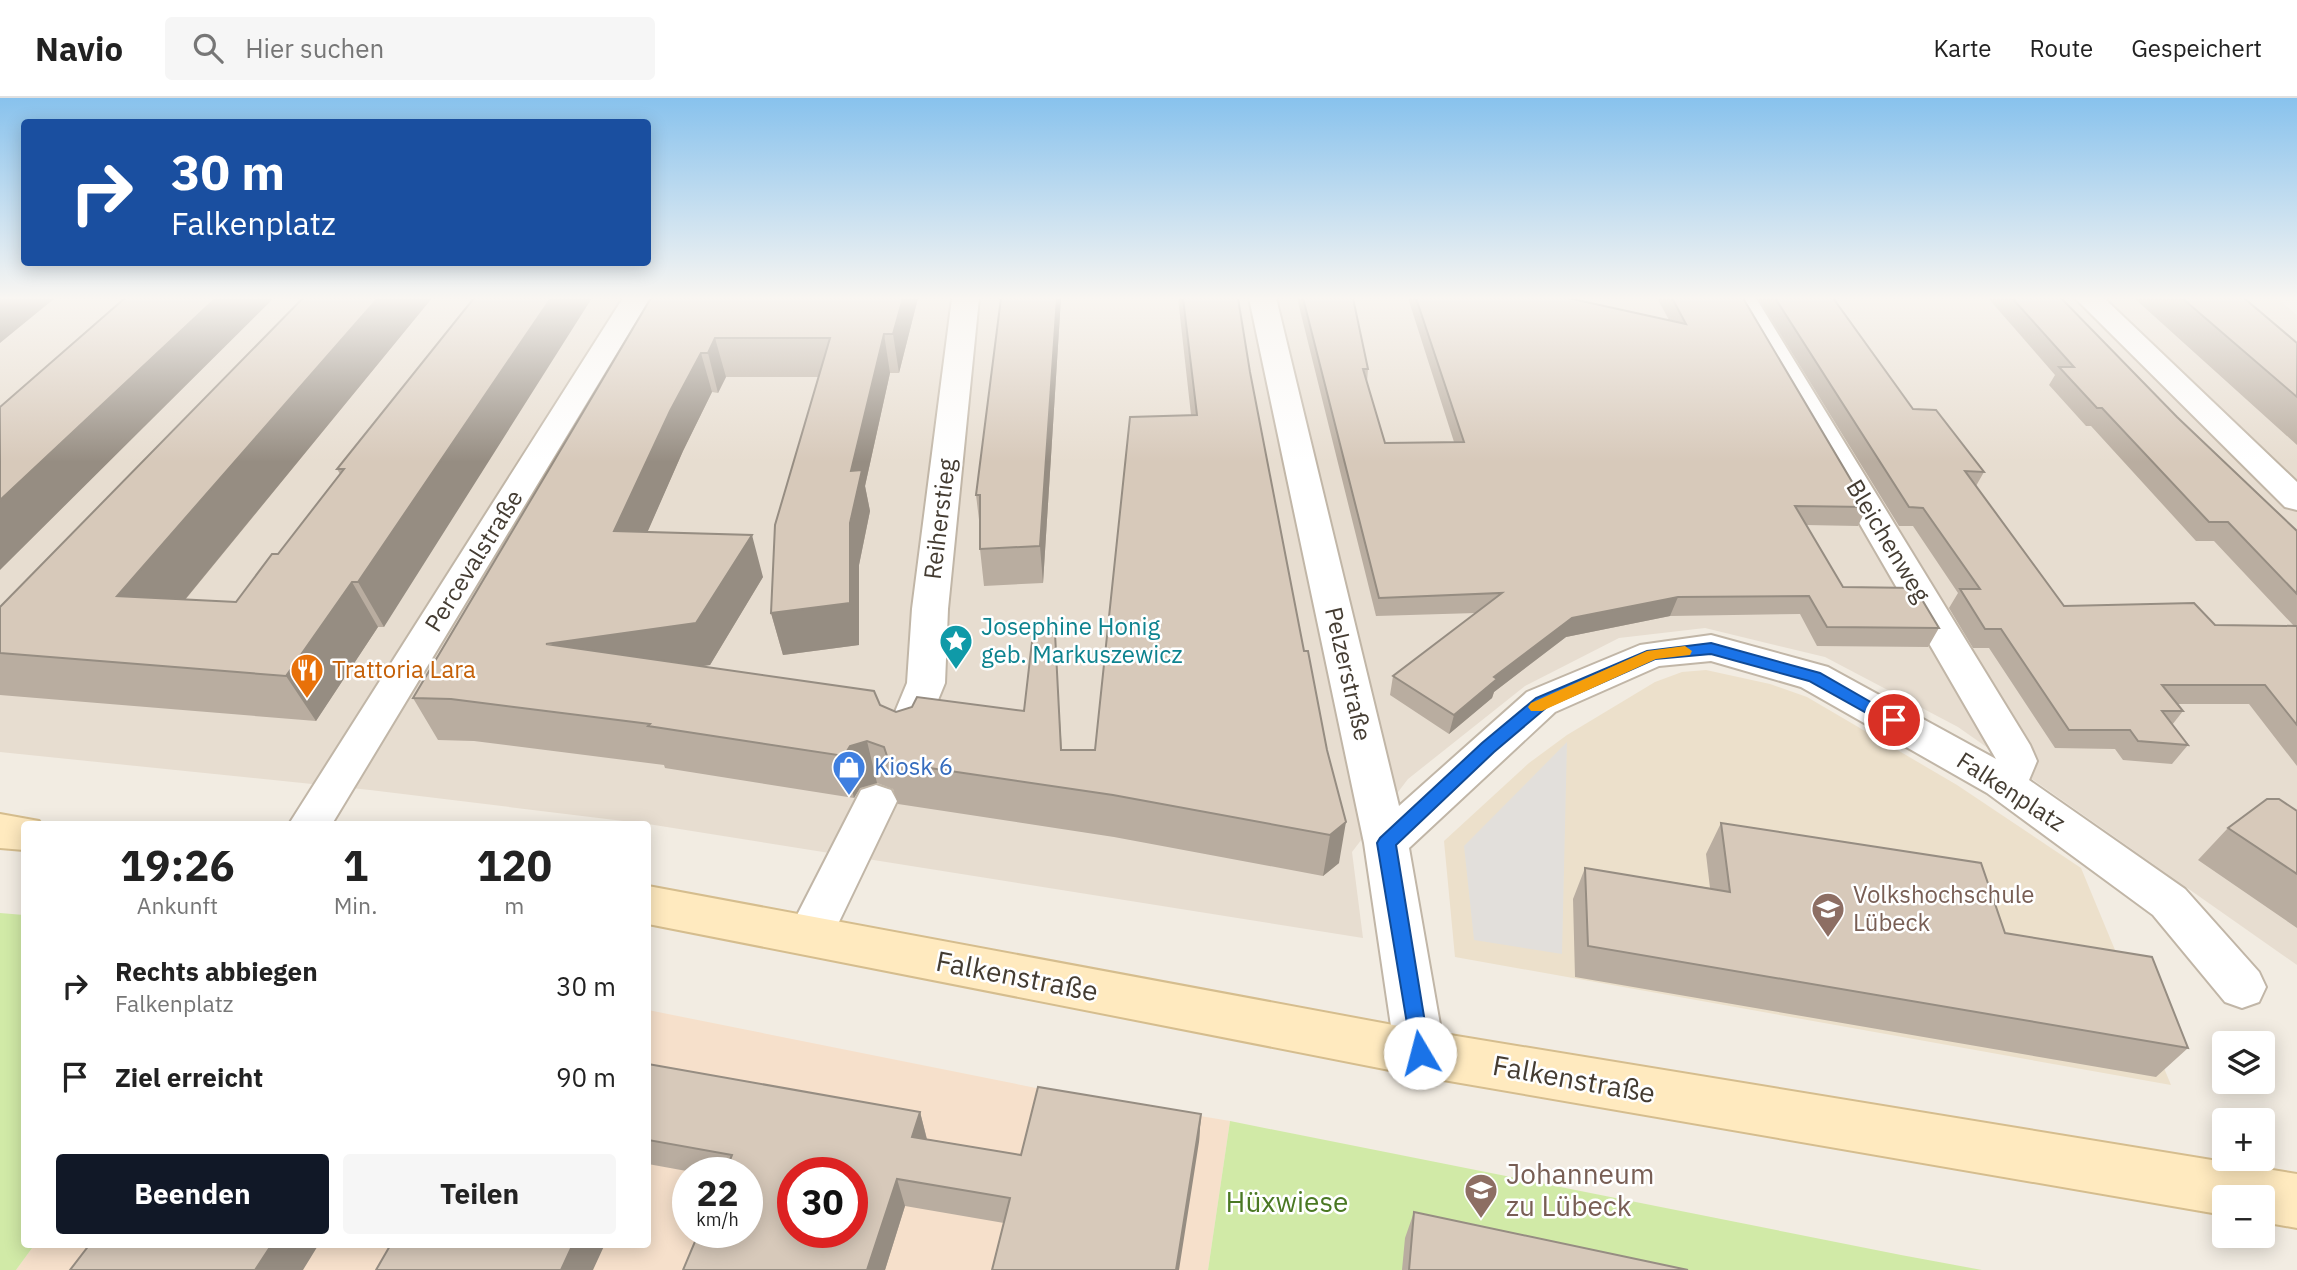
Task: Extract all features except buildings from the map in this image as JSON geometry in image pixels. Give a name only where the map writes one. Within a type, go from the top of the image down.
[{"type":"main road","points":[[0,831],[21,833]]},
{"type":"main road","name":"Falkenstraße","points":[[651,906],[1420,1053],[2297,1201]]},
{"type":"street","name":"Percevalstraße","points":[[312,821],[603,353]]},
{"type":"street","name":"Reiherstieg","points":[[905,736],[926,683],[930,609],[960,353]]},
{"type":"street","name":"Pelzerstraße","points":[[1274,353],[1386,843],[1420,1053]]},
{"type":"street","name":"Bleichenweg","points":[[1775,353],[2016,756],[2017,765],[2014,772],[2001,782]]},
{"type":"street","points":[[2145,353],[2297,500]]},
{"type":"street","name":"Falkenplatz","points":[[1386,843],[1488,747],[1542,702],[1653,654],[1711,648],[1814,677],[2001,782],[2169,902],[2242,987]]},
{"type":"street","points":[[810,935],[876,801]]},
{"type":"shaded area","points":[[0,353],[2297,353],[2297,965],[1958,727],[1825,657],[1705,628],[1619,638],[1525,686],[1408,779],[1352,852],[1363,938],[651,824],[651,821],[623,821],[370,790],[0,752]]},
{"type":"shaded area","points":[[1706,670],[1770,684],[1807,697],[1957,785],[2081,868],[2171,1085],[1455,957],[1444,841],[1529,763],[1567,735],[1655,682],[1682,672]]},
{"type":"shaded area","points":[[1567,742],[1562,954],[1474,940],[1464,846]]},
{"type":"shaded area","points":[[651,1011],[1051,1091],[1230,1121],[1208,1270],[16,1270],[32,1248],[651,1248]]},
{"type":"green space","points":[[0,913],[21,915],[21,1248],[32,1248],[16,1270],[0,1270]]},
{"type":"green space","name":"Hüxwiese","points":[[1230,1121],[1901,1255],[1982,1270],[1208,1270]]},
{"type":"slow traffic","points":[[1536,707],[1653,654],[1685,651]]},
{"type":"place","name":"Josephine Honig geb. Markuszewicz","points":[[956,671]]},
{"type":"place","name":"Trattoria Lara","points":[[307,700]]},
{"type":"place","name":"Kiosk 6","points":[[849,797]]},
{"type":"place","name":"Volkshochschule Lübeck","points":[[1828,939]]},
{"type":"place","name":"Johanneum zu Lübeck","points":[[1481,1220]]},
{"type":"route","points":[[1420,1053],[1386,843],[1488,747],[1542,702],[1653,654],[1711,648],[1814,677],[1894,720]]}]
